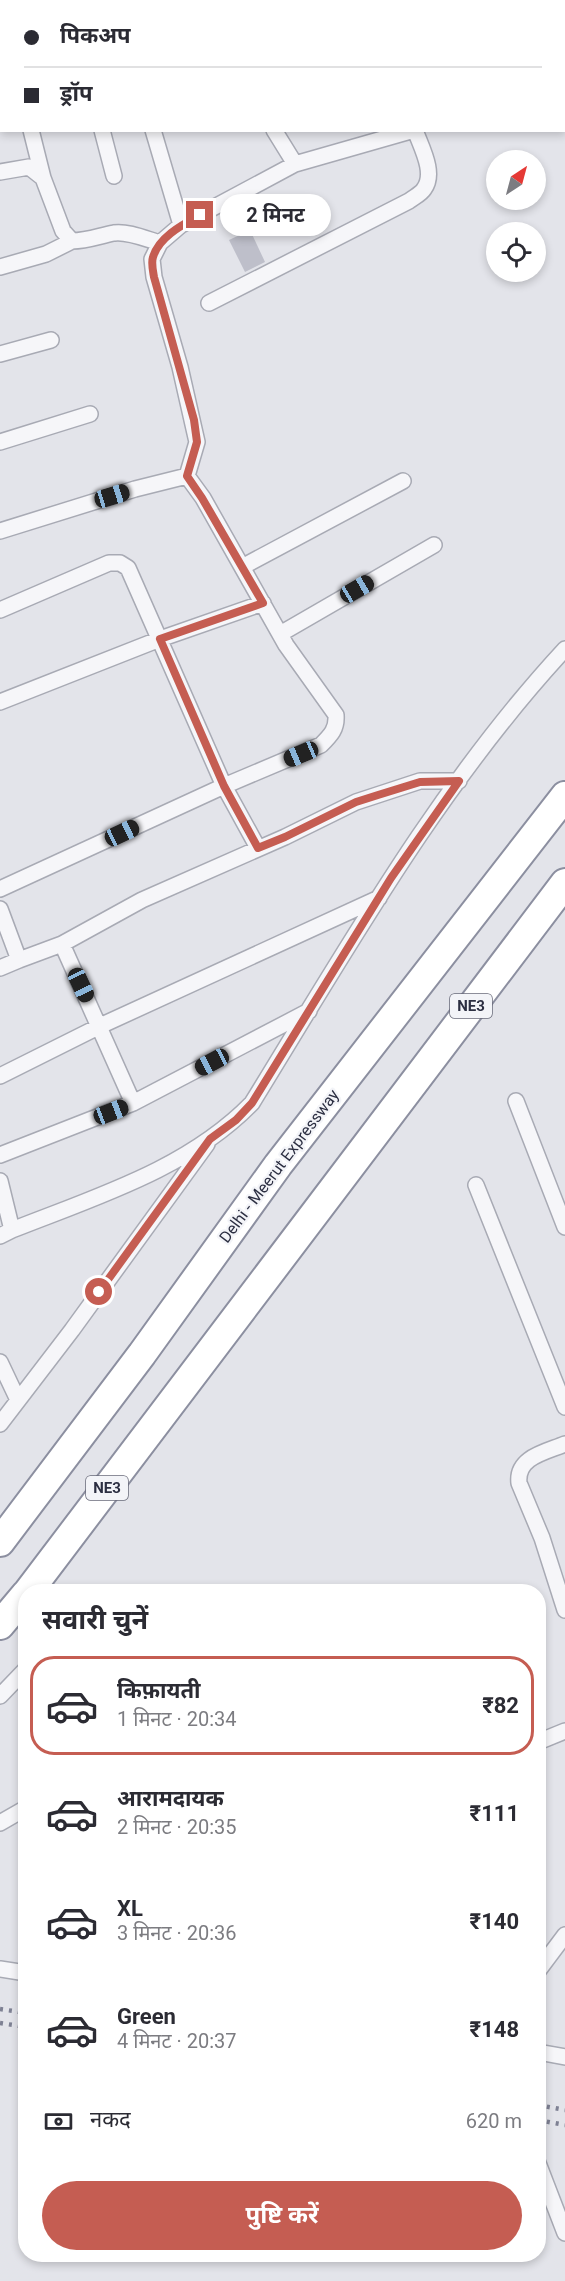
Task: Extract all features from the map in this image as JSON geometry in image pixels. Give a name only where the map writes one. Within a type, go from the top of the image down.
[{"type":"highway","name":"Delhi - Meerut Expressway","points":[[0,1542],[142,1354],[278,1165],[565,796]]},
{"type":"highway","name":"NE3","points":[[33,1584],[565,883]]},
{"type":"highway","name":"NE3","points":[[0,1626],[18,1603]]},
{"type":"street","points":[[32,132],[43,178],[63,231],[72,241]]},
{"type":"street","points":[[103,132],[114,176]]},
{"type":"street","points":[[154,132],[181,225]]},
{"type":"street","points":[[275,132],[295,164]]},
{"type":"street","points":[[187,476],[197,442],[180,367],[154,277],[152,259],[160,243],[181,225],[295,164],[408,132]]},
{"type":"street","points":[[209,303],[409,201],[424,190],[429,181],[429,171],[416,132]]},
{"type":"street","points":[[0,171],[29,167],[43,178]]},
{"type":"street","points":[[0,267],[46,254],[72,241],[87,242],[116,233],[130,234],[160,243]]},
{"type":"street","points":[[0,354],[51,340]]},
{"type":"street","points":[[0,442],[90,414]]},
{"type":"street","points":[[0,531],[135,489],[187,476]]},
{"type":"street","points":[[0,889],[224,786],[321,746],[332,735],[337,725],[336,715],[280,634],[187,476]]},
{"type":"street","points":[[242,567],[403,481]]},
{"type":"street","points":[[280,634],[434,545]]},
{"type":"street","points":[[0,610],[109,563],[120,563],[128,568],[224,786],[258,848]]},
{"type":"street","points":[[0,702],[160,639],[263,603]]},
{"type":"street","points":[[0,1181],[6,1233],[146,1176],[210,1139],[236,1120],[252,1103],[379,898],[459,781],[522,695],[565,649]]},
{"type":"street","points":[[0,968],[62,944],[142,900],[285,837],[356,802],[420,782],[459,781]]},
{"type":"street","points":[[0,1076],[100,1026],[379,898]]},
{"type":"street","points":[[0,909],[19,960]]},
{"type":"street","points":[[62,944],[134,1103]]},
{"type":"street","points":[[0,1155],[134,1103],[309,1011]]},
{"type":"street","points":[[516,1101],[565,1227]]},
{"type":"street","points":[[0,1424],[210,1139]]},
{"type":"street","points":[[476,1185],[565,1407]]},
{"type":"street","points":[[0,1362],[18,1400]]},
{"type":"street","points":[[565,1444],[531,1458],[521,1465],[518,1474],[519,1483],[542,1538],[565,1610]]},
{"type":"street","points":[[0,1696],[18,1677]]},
{"type":"street","points":[[546,1739],[565,1731]]},
{"type":"street","points":[[0,1822],[18,1812]]},
{"type":"street","points":[[546,1960],[565,1935]]},
{"type":"street","points":[[0,1969],[18,1972]]},
{"type":"street","points":[[546,2053],[565,2057]]},
{"type":"street","points":[[546,2184],[565,2233]]},
{"type":"building","points":[[250,230],[265,262],[245,272],[229,240]]},
{"type":"railway","points":[[0,2009],[18,2012]]},
{"type":"railway","points":[[0,2023],[18,2026]]},
{"type":"railway","points":[[546,2106],[565,2110]]},
{"type":"railway","points":[[546,2121],[565,2125]]},
{"type":"route","points":[[99,1292],[210,1139],[236,1120],[252,1103],[391,878],[459,781],[420,782],[356,802],[258,848],[224,786],[160,639],[263,603],[187,476],[197,442],[194,420],[154,277],[152,259],[160,243],[181,225],[200,215]]}]
